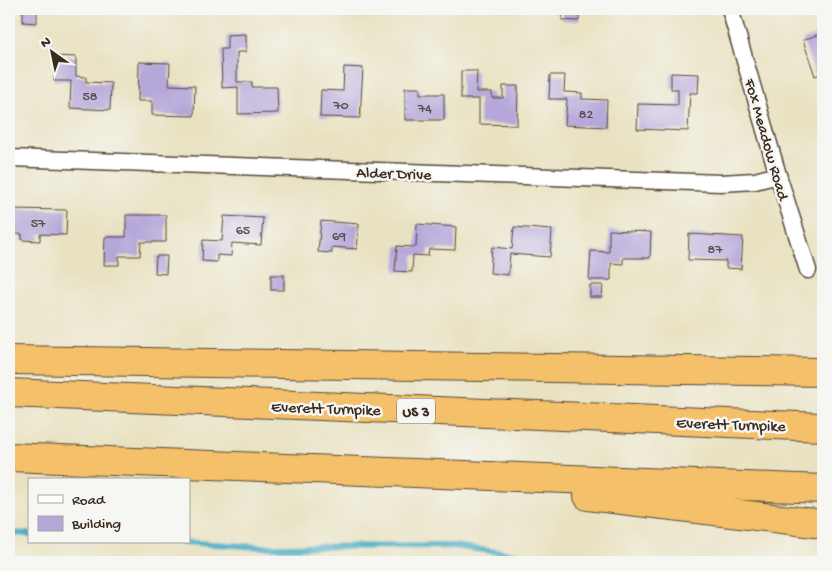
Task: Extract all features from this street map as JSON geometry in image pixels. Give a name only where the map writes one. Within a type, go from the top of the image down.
[{"type":"highway","points":[[9,360],[823,372]]},
{"type":"highway","name":"Everett Turnpike","points":[[9,393],[823,426]]},
{"type":"highway","points":[[9,457],[823,489]]},
{"type":"highway","points":[[391,472],[823,524]]},
{"type":"street","name":"Fox Meadow Road","points":[[730,9],[778,175],[808,270]]},
{"type":"street","name":"Alder Drive","points":[[9,158],[721,184],[755,181],[778,175]]},
{"type":"building","points":[[23,9],[37,9],[37,23],[23,22]]},
{"type":"building","points":[[563,9],[579,9],[579,21],[562,20]]},
{"type":"building","points":[[823,33],[823,73],[815,76],[803,40]]},
{"type":"building","points":[[246,34],[246,52],[237,52],[237,82],[252,82],[252,87],[277,87],[278,113],[238,114],[238,87],[222,88],[221,49],[227,49],[227,35]]},
{"type":"building","points":[[55,56],[76,57],[76,76],[86,77],[86,82],[111,83],[110,110],[70,108],[71,81],[54,81]]},
{"type":"building","points":[[139,62],[170,63],[169,85],[195,86],[194,116],[152,115],[152,101],[138,101]]},
{"type":"building","points":[[344,67],[363,68],[360,118],[320,117],[321,90],[343,91]]},
{"type":"building","points":[[461,71],[477,71],[476,92],[492,92],[492,98],[503,98],[503,86],[518,86],[517,125],[479,124],[479,99],[461,99]]},
{"type":"building","points":[[671,73],[699,74],[698,93],[690,93],[688,131],[637,129],[638,104],[678,105],[678,89],[671,89]]},
{"type":"building","points":[[550,75],[565,75],[564,92],[582,93],[582,99],[607,100],[606,127],[565,125],[567,99],[549,99]]},
{"type":"building","points":[[405,88],[420,88],[420,94],[444,94],[444,120],[405,120]]},
{"type":"building","points":[[9,209],[67,210],[66,235],[40,234],[40,241],[22,240],[22,234],[9,234]]},
{"type":"building","points":[[126,215],[166,215],[166,242],[141,242],[140,256],[119,256],[119,265],[104,265],[105,237],[126,237]]},
{"type":"building","points":[[224,216],[263,218],[261,245],[232,243],[231,256],[217,255],[217,262],[202,261],[203,240],[222,241]]},
{"type":"building","points":[[321,221],[359,224],[357,249],[332,247],[332,253],[318,252]]},
{"type":"building","points":[[417,224],[456,227],[455,250],[429,249],[428,256],[413,255],[412,272],[395,271],[397,246],[416,247]]},
{"type":"building","points":[[514,227],[552,230],[550,257],[510,254],[508,275],[490,273],[492,247],[512,249]]},
{"type":"building","points":[[609,230],[651,232],[650,258],[623,258],[623,264],[611,263],[611,280],[589,280],[591,251],[609,252]]},
{"type":"building","points":[[689,234],[743,237],[741,269],[726,268],[726,261],[688,260]]},
{"type":"building","points":[[156,256],[167,256],[166,274],[155,273]]},
{"type":"building","points":[[271,275],[284,275],[284,290],[271,290]]},
{"type":"building","points":[[590,285],[603,285],[602,297],[590,297]]},
{"type":"waterway","points":[[9,533],[28,534]]},
{"type":"waterway","points":[[190,543],[260,547],[453,546],[573,562]]}]
